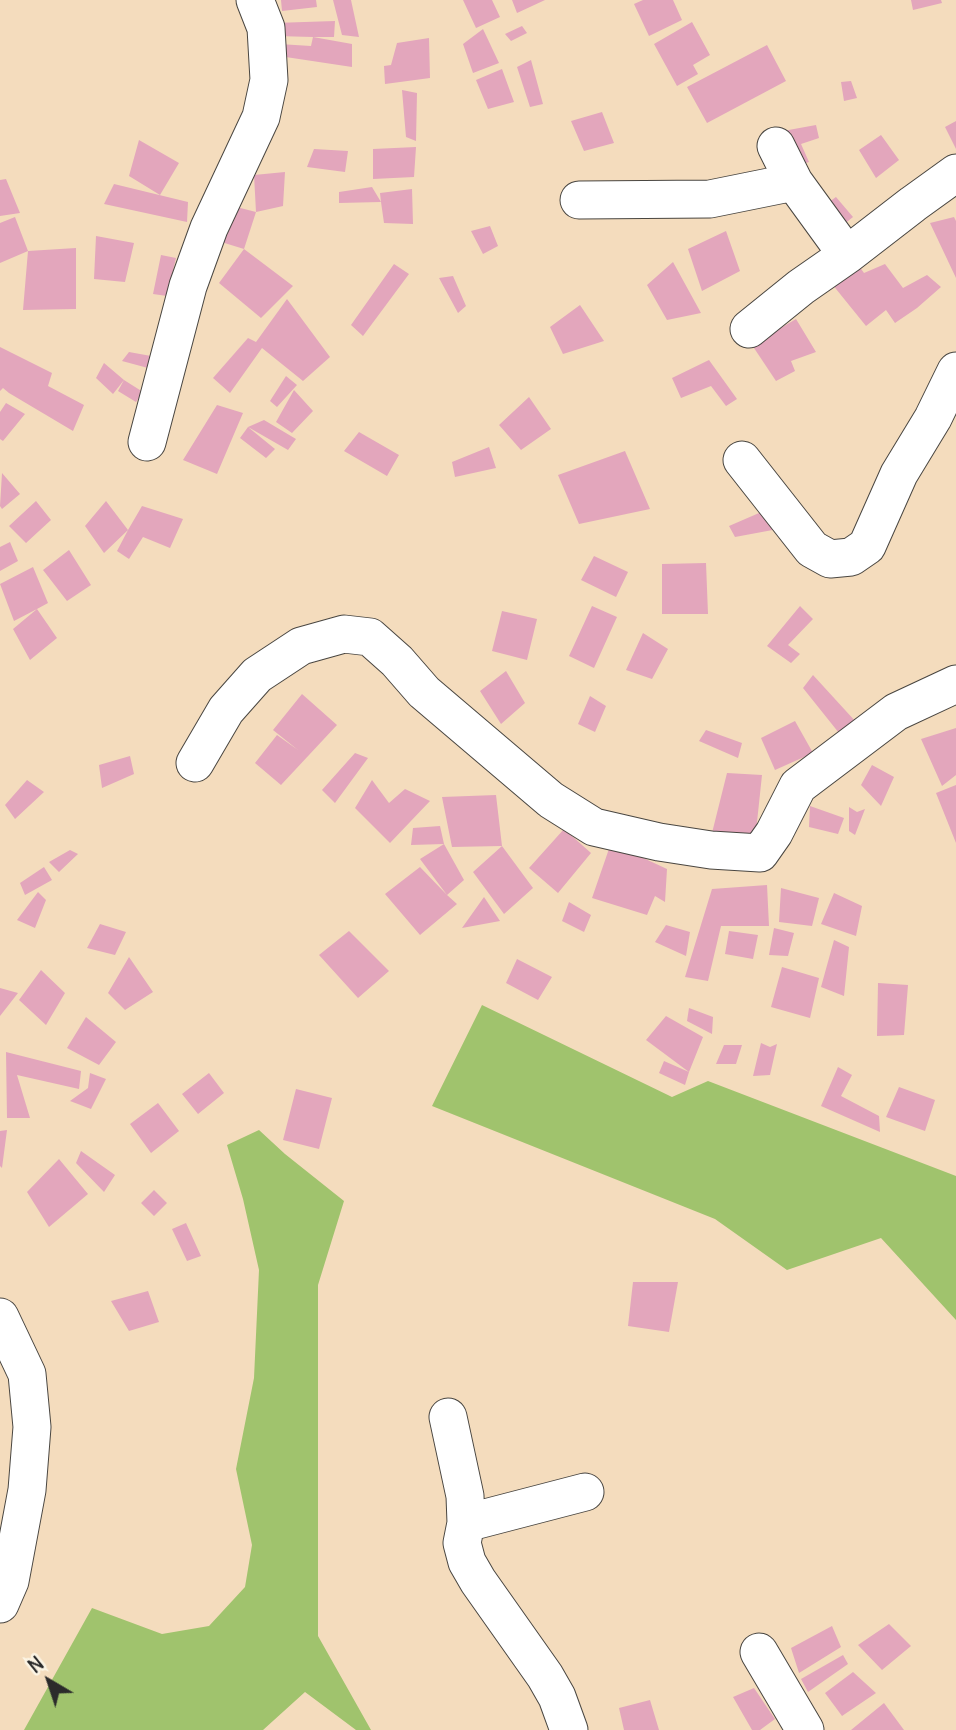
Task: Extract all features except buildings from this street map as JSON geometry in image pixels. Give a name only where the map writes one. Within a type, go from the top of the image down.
[{"type":"street","points":[[147,442],[188,286],[208,228],[261,117],[269,80],[266,28],[255,0]]},
{"type":"street","points":[[776,146],[794,182],[848,255]]},
{"type":"street","points":[[749,329],[801,287],[956,173]]},
{"type":"street","points":[[579,200],[710,199],[794,182]]},
{"type":"street","points":[[742,460],[812,549],[830,559],[851,557],[867,546],[899,474],[933,418],[956,371]]},
{"type":"street","points":[[195,763],[226,710],[257,676],[301,646],[344,634],[370,637],[397,661],[425,692],[551,800],[594,827],[659,842],[711,850],[760,853],[774,834],[798,786],[896,712],[956,684]]},
{"type":"street","points":[[0,1317],[27,1374],[32,1427],[27,1490],[10,1581],[0,1604]]},
{"type":"street","points":[[448,1417],[465,1496],[466,1523],[462,1543],[467,1562],[545,1676],[557,1697],[569,1730]]},
{"type":"street","points":[[466,1523],[585,1492]]},
{"type":"street","points":[[759,1652],[805,1730]]},
{"type":"green space","points":[[482,1005],[672,1097],[708,1081],[956,1176],[956,1320],[881,1238],[787,1270],[715,1219],[432,1106]]},
{"type":"green space","points":[[259,1130],[344,1201],[318,1285],[318,1636],[371,1730],[356,1730],[305,1692],[263,1730],[24,1730],[92,1608],[162,1634],[209,1626],[245,1587],[252,1545],[236,1469],[254,1378],[259,1270],[243,1199],[227,1145]]}]
